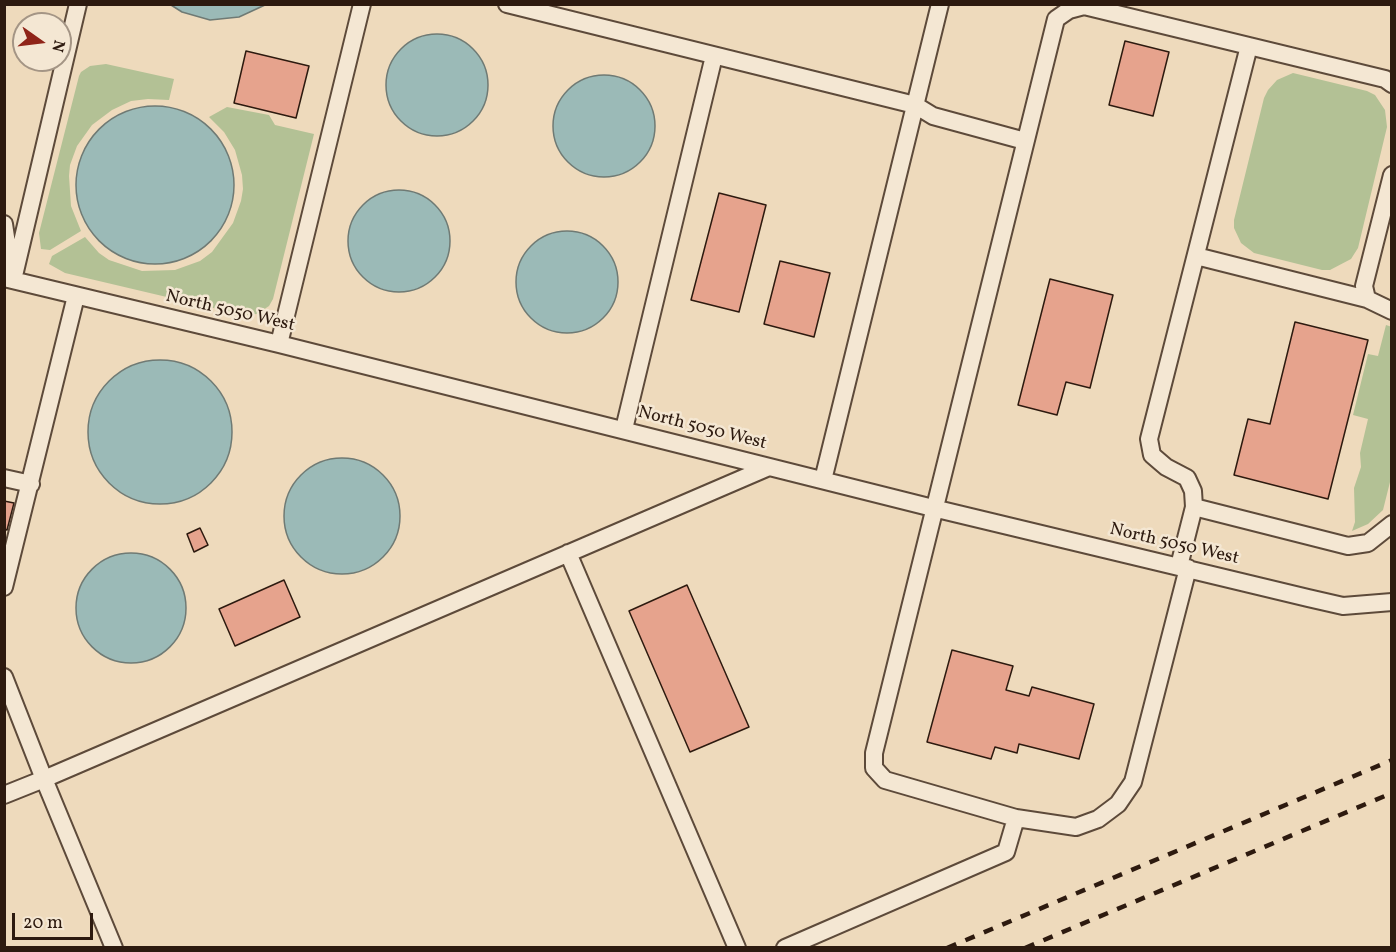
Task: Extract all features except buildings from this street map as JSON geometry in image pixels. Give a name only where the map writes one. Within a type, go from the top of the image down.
[{"type":"lane","points":[[9,279],[78,4]]},
{"type":"lane","points":[[279,344],[362,4]]},
{"type":"lane","points":[[507,4],[915,105],[933,116],[1025,141]]},
{"type":"lane","points":[[823,480],[940,4]]},
{"type":"lane","points":[[1248,46],[1149,439],[1152,454],[1166,467],[1187,478],[1193,491],[1194,507],[1183,567],[1133,782],[1118,804],[1098,819],[1076,827],[1016,818],[885,780],[874,768],[874,753],[1056,20],[1069,10],[1084,6],[1385,79],[1392,84]]},
{"type":"lane","points":[[624,429],[714,56]]},
{"type":"lane","points":[[1367,299],[1364,286],[1392,175]]},
{"type":"lane","points":[[4,224],[9,279]]},
{"type":"lane","points":[[1196,256],[1367,299],[1392,311]]},
{"type":"lane","name":"North 5050 West","points":[[9,279],[624,429],[933,508],[1344,606],[1392,602]]},
{"type":"lane","points":[[4,587],[76,296]]},
{"type":"lane","points":[[4,795],[769,466]]},
{"type":"lane","points":[[4,478],[31,484]]},
{"type":"lane","points":[[1194,507],[1348,546],[1368,543],[1392,524]]},
{"type":"lane","points":[[568,553],[737,948]]},
{"type":"lane","points":[[4,677],[114,948]]},
{"type":"lane","points":[[785,948],[1006,852],[1016,818]]},
{"type":"green space","points":[[106,64],[174,79],[169,100],[131,101],[112,110],[92,125],[77,146],[70,165],[71,206],[81,231],[50,250],[41,249],[39,233],[79,76],[90,66]]},
{"type":"green space","points":[[1293,73],[1367,91],[1375,95],[1385,110],[1387,127],[1358,248],[1351,259],[1330,270],[1254,253],[1241,243],[1234,228],[1264,98],[1277,80]]},
{"type":"green space","points":[[227,107],[269,115],[275,125],[314,134],[273,299],[269,306],[257,314],[243,315],[65,273],[49,264],[52,256],[85,237],[99,253],[109,260],[142,271],[175,270],[200,261],[212,252],[233,223],[243,189],[242,175],[235,150],[224,132],[209,117]]},
{"type":"green space","points":[[1386,325],[1392,327],[1391,478],[1383,510],[1368,524],[1352,531],[1355,522],[1354,488],[1361,467],[1360,453],[1368,419],[1353,415],[1368,354],[1378,356]]},
{"type":"water","points":[[171,5],[265,5],[239,17],[210,20],[182,12]]},
{"type":"water","points":[[437,34],[456,38],[473,49],[484,66],[488,85],[484,104],[473,121],[456,132],[437,136],[418,132],[401,121],[390,104],[386,85],[390,66],[401,49],[418,38]]},
{"type":"water","points":[[604,75],[623,79],[640,90],[651,107],[655,126],[651,145],[640,162],[623,173],[604,177],[585,173],[568,162],[557,145],[553,126],[557,107],[568,90],[585,79]]},
{"type":"water","points":[[155,106],[185,112],[199,119],[211,129],[221,141],[228,155],[234,185],[228,215],[221,229],[211,241],[199,251],[185,258],[155,264],[125,258],[111,251],[99,241],[89,229],[82,215],[76,185],[82,155],[89,141],[99,129],[111,119],[125,112]]},
{"type":"water","points":[[399,190],[418,194],[435,205],[446,222],[450,241],[446,260],[435,277],[418,288],[399,292],[380,288],[363,277],[352,260],[348,241],[352,222],[363,205],[380,194]]},
{"type":"water","points":[[567,231],[586,235],[603,246],[614,263],[618,282],[614,301],[603,318],[586,329],[567,333],[548,329],[531,318],[520,301],[516,282],[520,263],[531,246],[548,235]]},
{"type":"water","points":[[160,360],[188,365],[211,381],[227,404],[232,432],[227,460],[211,483],[188,499],[160,504],[132,499],[109,483],[93,460],[88,432],[93,404],[109,381],[132,365]]},
{"type":"water","points":[[342,458],[364,462],[383,475],[396,494],[400,516],[396,538],[383,557],[364,570],[342,574],[320,570],[301,557],[288,538],[284,516],[288,494],[301,475],[320,462]]},
{"type":"water","points":[[131,553],[152,557],[170,569],[182,587],[186,608],[182,629],[170,647],[152,659],[131,663],[110,659],[92,647],[80,629],[76,608],[80,587],[92,569],[110,557]]},
{"type":"railway","points":[[947,948],[1392,760]]},
{"type":"railway","points":[[1025,948],[1392,793]]}]
